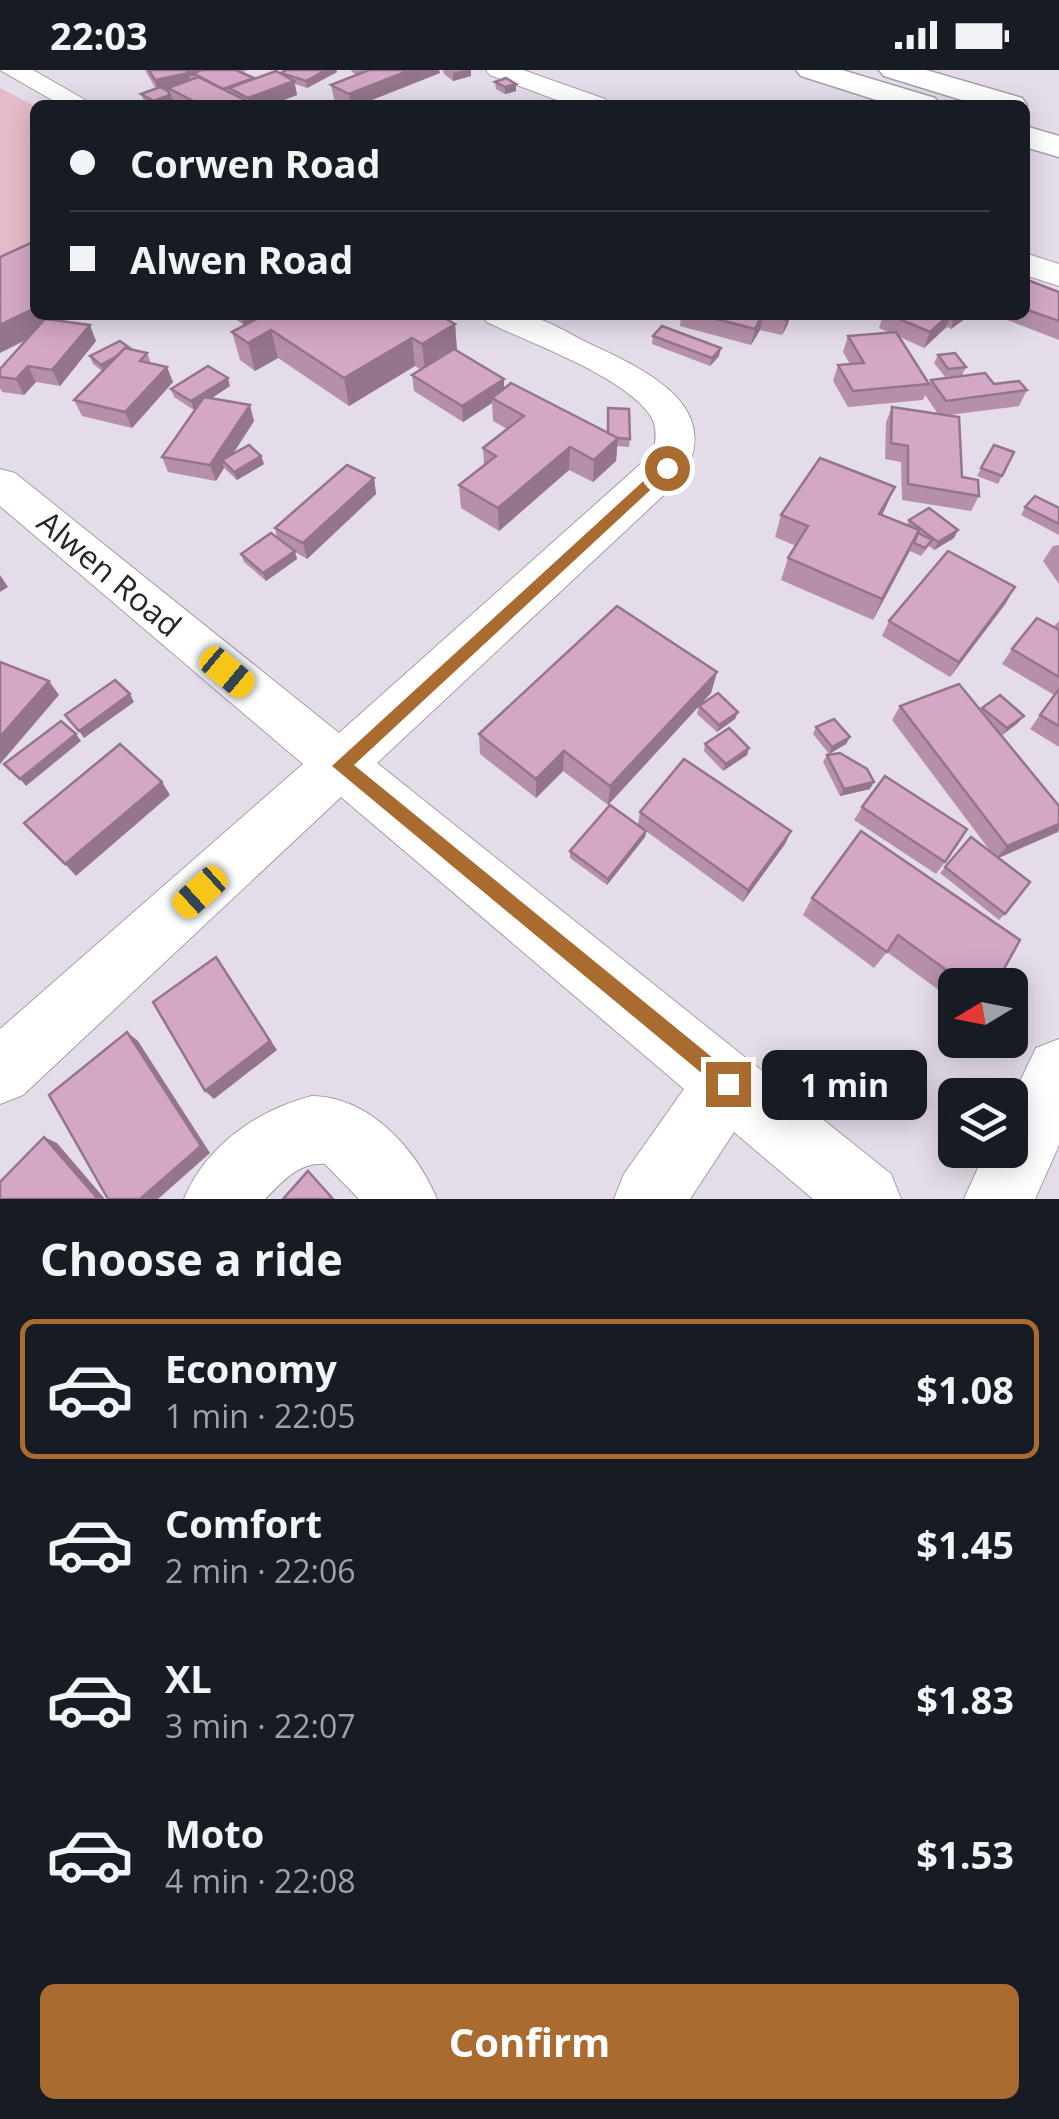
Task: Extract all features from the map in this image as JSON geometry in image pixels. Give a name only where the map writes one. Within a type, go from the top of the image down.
[{"type":"highway","points":[[811,70],[908,100]]},
{"type":"highway","points":[[894,70],[994,100]]},
{"type":"highway","points":[[1030,110],[1059,119]]},
{"type":"highway","points":[[1030,138],[1059,147]]},
{"type":"street","points":[[14,70],[71,100]]},
{"type":"street","points":[[499,70],[581,100]]},
{"type":"street","points":[[1030,265],[1059,276]]},
{"type":"street","points":[[0,1072],[667,468],[676,446],[675,430],[664,406],[630,381],[509,320]]},
{"type":"street","name":"Alwen Road","points":[[0,483],[866,1199]]},
{"type":"street","points":[[1000,1199],[1059,1071]]},
{"type":"street","points":[[649,1199],[728,1084]]},
{"type":"street","points":[[219,1199],[270,1149],[309,1132],[328,1130],[360,1151],[402,1199]]},
{"type":"shaded area","points":[[0,88],[30,103],[30,267],[0,282]]},
{"type":"building","points":[[149,70],[186,70],[189,73],[155,80]]},
{"type":"building","points":[[236,70],[254,78],[223,89],[193,73]]},
{"type":"building","points":[[326,70],[306,81],[281,73]]},
{"type":"building","points":[[369,70],[410,70],[349,94],[331,85]]},
{"type":"building","points":[[276,71],[294,81],[248,98],[229,88]]},
{"type":"building","points":[[198,77],[245,100],[191,100],[168,88]]},
{"type":"building","points":[[506,78],[516,84],[505,87],[495,82]]},
{"type":"building","points":[[160,87],[170,95],[152,100],[141,94]]},
{"type":"building","points":[[30,243],[30,310],[0,325],[0,257]]},
{"type":"building","points":[[1030,281],[1059,292],[1059,321],[1030,311]]},
{"type":"building","points":[[44,320],[90,325],[52,370],[28,366],[16,379],[0,377],[0,369]]},
{"type":"building","points":[[255,320],[448,320],[455,324],[422,344],[412,338],[344,378],[271,330],[248,343],[232,332]]},
{"type":"building","points":[[720,320],[760,320],[755,329]]},
{"type":"building","points":[[902,320],[943,320],[930,332]]},
{"type":"building","points":[[662,326],[721,348],[712,358],[653,336]]},
{"type":"building","points":[[896,332],[929,384],[853,391],[838,365],[864,363],[848,336]]},
{"type":"building","points":[[120,341],[131,349],[125,348],[101,365],[90,356]]},
{"type":"building","points":[[125,348],[147,353],[140,361],[167,367],[125,412],[74,400]]},
{"type":"building","points":[[454,349],[504,379],[462,406],[412,375]]},
{"type":"building","points":[[955,353],[966,367],[948,369],[938,355]]},
{"type":"building","points":[[208,366],[228,378],[191,401],[171,389]]},
{"type":"building","points":[[985,373],[994,384],[1019,381],[1027,390],[946,401],[931,380]]},
{"type":"building","points":[[511,383],[618,438],[594,460],[570,447],[498,508],[459,485],[496,456],[483,448],[524,416],[492,398]]},
{"type":"building","points":[[204,397],[250,405],[210,465],[162,457]]},
{"type":"building","points":[[892,407],[959,417],[962,477],[978,480],[979,496],[908,484],[908,446],[891,443]]},
{"type":"building","points":[[608,408],[629,409],[630,439],[608,433]]},
{"type":"building","points":[[249,445],[261,456],[234,472],[222,460]]},
{"type":"building","points":[[994,445],[1014,452],[1002,476],[981,468]]},
{"type":"building","points":[[820,458],[895,487],[879,514],[919,530],[882,599],[788,558],[808,526],[781,515]]},
{"type":"building","points":[[347,465],[374,478],[303,543],[275,528]]},
{"type":"building","points":[[1035,496],[1059,508],[1059,524],[1025,507]]},
{"type":"building","points":[[929,508],[958,530],[938,542],[909,520]]},
{"type":"building","points":[[271,533],[295,551],[263,573],[241,554]]},
{"type":"building","points":[[918,533],[932,540],[925,548],[914,543]]},
{"type":"building","points":[[948,551],[1015,587],[959,662],[889,621]]},
{"type":"building","points":[[617,606],[717,672],[610,786],[564,751],[536,779],[479,734]]},
{"type":"building","points":[[1037,618],[1059,630],[1059,677],[1012,649]]},
{"type":"building","points":[[0,662],[49,681],[0,737]]},
{"type":"building","points":[[115,680],[130,694],[79,731],[65,715]]},
{"type":"building","points":[[959,684],[1059,806],[1059,824],[1007,846],[900,706]]},
{"type":"building","points":[[1059,689],[1059,726],[1040,715]]},
{"type":"building","points":[[718,693],[738,712],[719,725],[699,706]]},
{"type":"building","points":[[1000,695],[1024,716],[1007,728],[982,708]]},
{"type":"building","points":[[834,719],[850,737],[832,747],[816,727]]},
{"type":"building","points":[[61,721],[76,734],[20,779],[4,764]]},
{"type":"building","points":[[729,728],[749,748],[726,764],[705,744]]},
{"type":"building","points":[[120,744],[162,782],[65,864],[24,823]]},
{"type":"building","points":[[840,753],[867,769],[874,782],[844,789],[827,755]]},
{"type":"building","points":[[684,759],[791,831],[748,890],[640,812]]},
{"type":"building","points":[[885,776],[967,829],[945,862],[862,807]]},
{"type":"building","points":[[610,805],[646,831],[608,879],[570,851]]},
{"type":"building","points":[[861,831],[1020,940],[1004,968],[944,968],[898,935],[887,952],[812,898]]},
{"type":"building","points":[[971,837],[1030,882],[1005,914],[945,867]]},
{"type":"building","points":[[216,957],[270,1041],[205,1091],[153,1002]]},
{"type":"building","points":[[127,1032],[201,1146],[140,1199],[108,1199],[49,1095]]},
{"type":"building","points":[[44,1137],[98,1199],[0,1199],[0,1182]]},
{"type":"building","points":[[308,1171],[333,1199],[283,1199]]},
{"type":"route","points":[[667,468],[341,766],[728,1084]]}]
